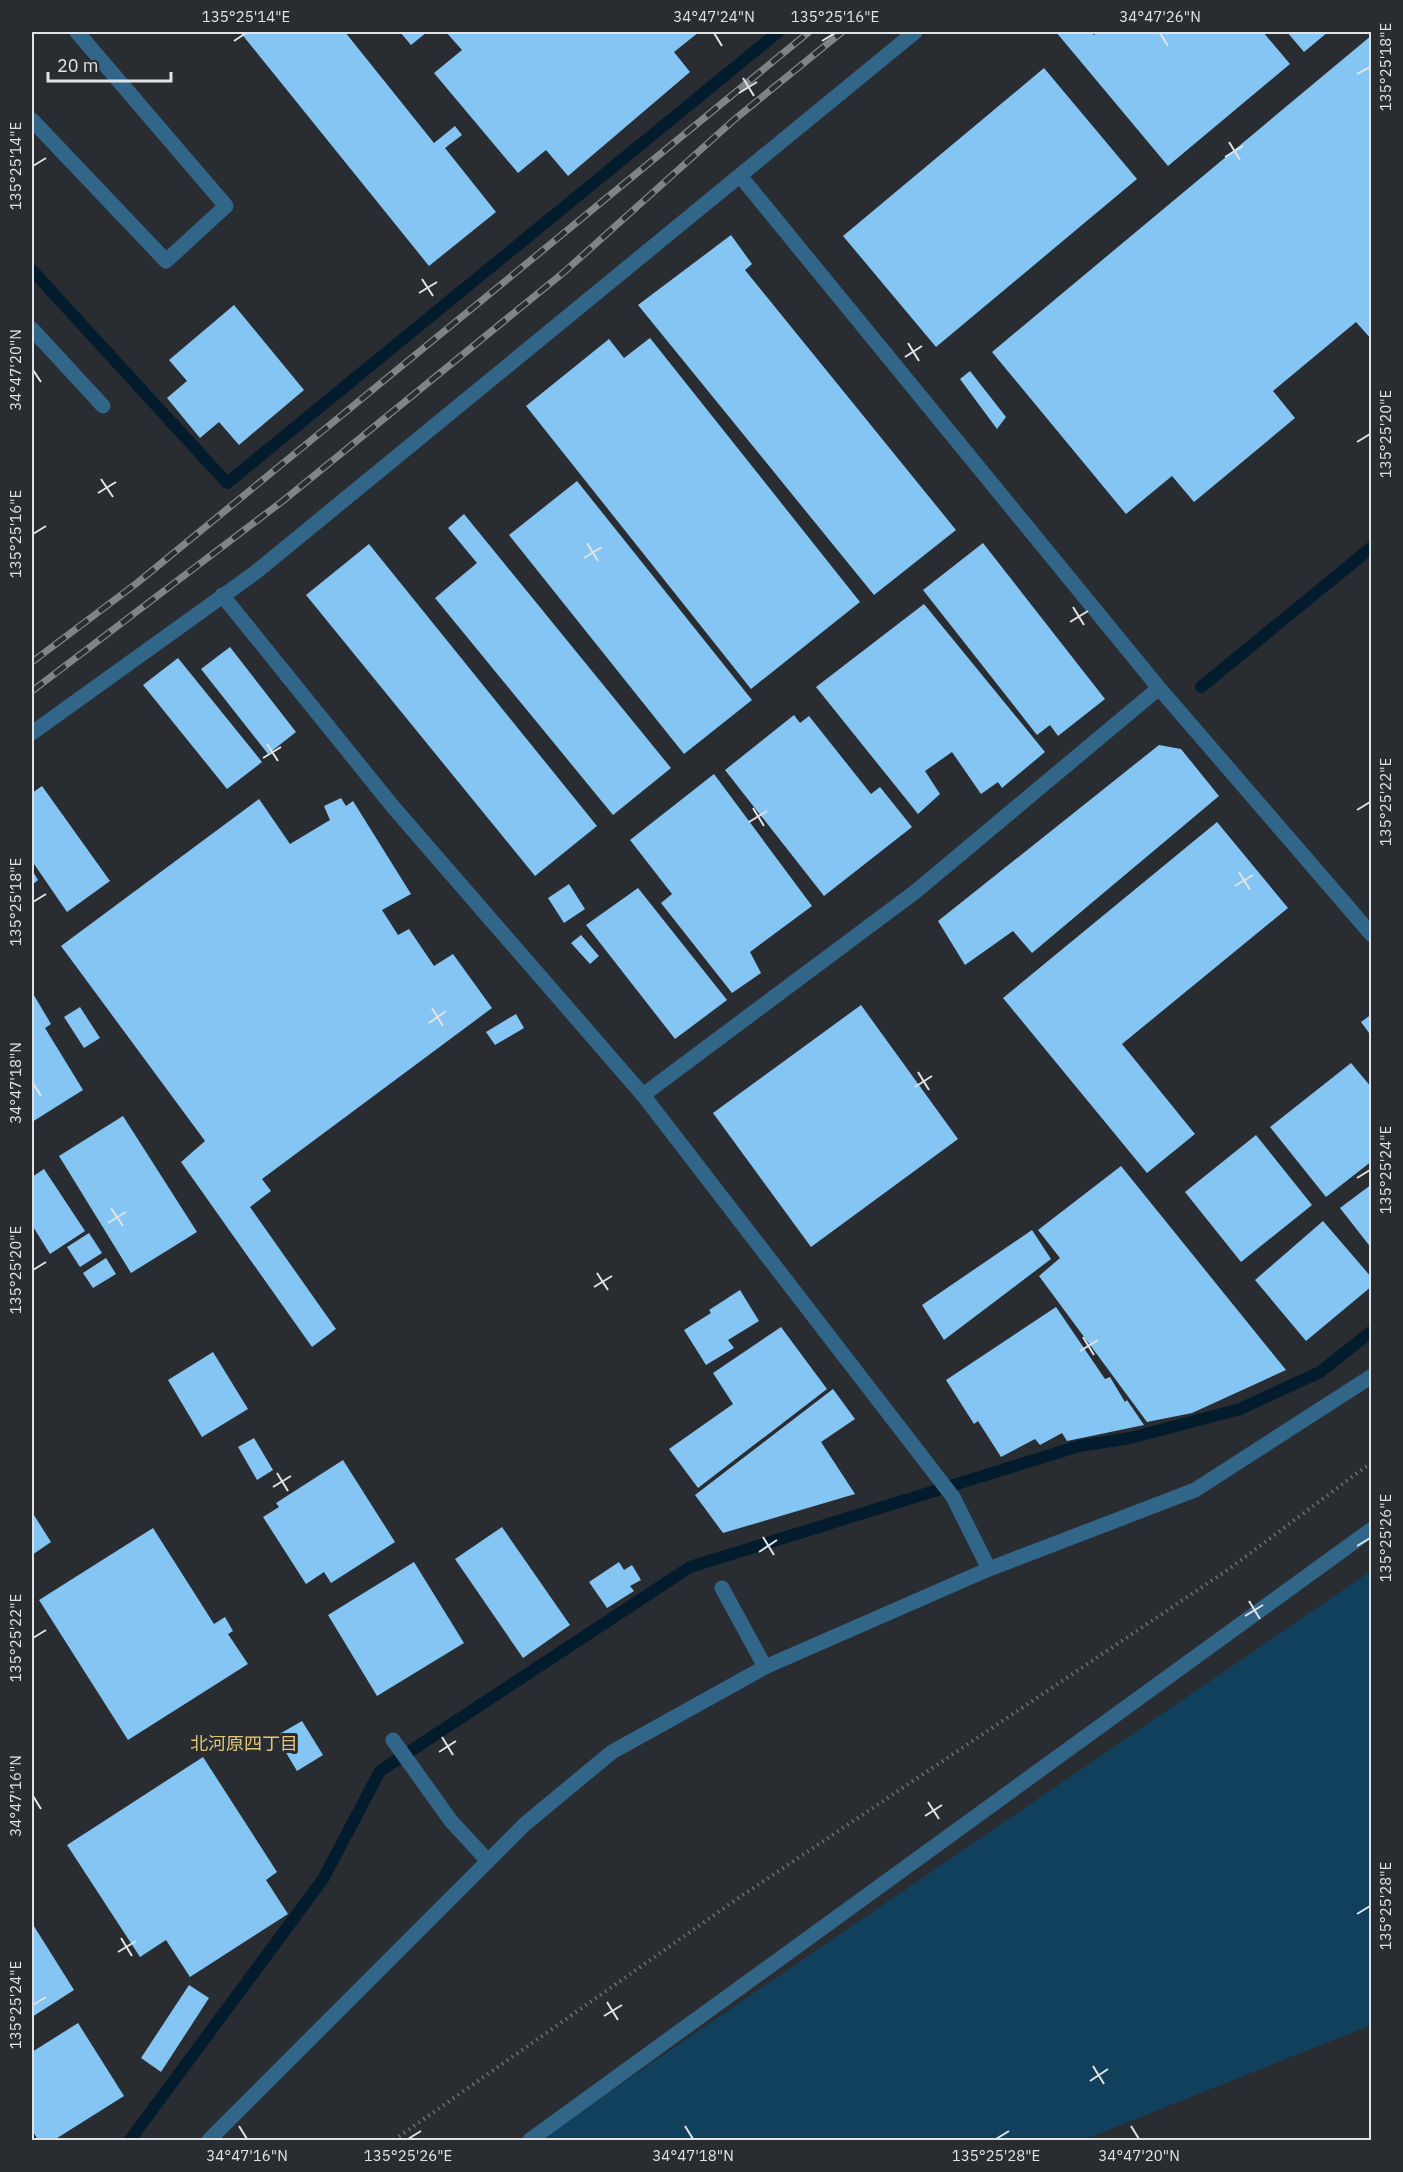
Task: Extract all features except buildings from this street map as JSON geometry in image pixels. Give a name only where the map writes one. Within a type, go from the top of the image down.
[{"type":"street","points":[[32,120],[166,261],[226,206],[77,32]]},
{"type":"street","points":[[32,733],[265,565],[915,32]]},
{"type":"street","points":[[741,177],[1159,688],[1371,935]]},
{"type":"street","points":[[32,329],[103,406]]},
{"type":"street","points":[[222,595],[394,808],[643,1095],[953,1497],[989,1569]]},
{"type":"street","points":[[643,1095],[915,892],[1159,688]]},
{"type":"street","points":[[209,2140],[525,1824],[612,1752],[765,1667],[989,1569],[1195,1490],[1371,1376]]},
{"type":"street","points":[[530,2140],[1371,1529]]},
{"type":"street","points":[[722,1588],[765,1667]]},
{"type":"street","points":[[393,1740],[452,1821],[488,1861]]},
{"type":"path","points":[[394,2140],[737,1899],[1229,1569],[1371,1462]]},
{"type":"shaded area","points":[[1371,1571],[1371,2025],[1083,2140],[539,2140]]},
{"type":"waterway","points":[[32,270],[227,483],[778,32]]},
{"type":"waterway","points":[[1201,687],[1372,547]]},
{"type":"waterway","points":[[130,2140],[323,1879],[380,1771],[690,1567],[1079,1446],[1130,1438],[1240,1409],[1320,1372],[1372,1331]]},
{"type":"railway","points":[[32,662],[137,583],[809,32]]},
{"type":"railway","points":[[32,691],[284,500],[359,439],[563,273],[735,119],[842,32]]},
{"type":"district","name":"北河原四丁目","points":[[244,1744]]}]
